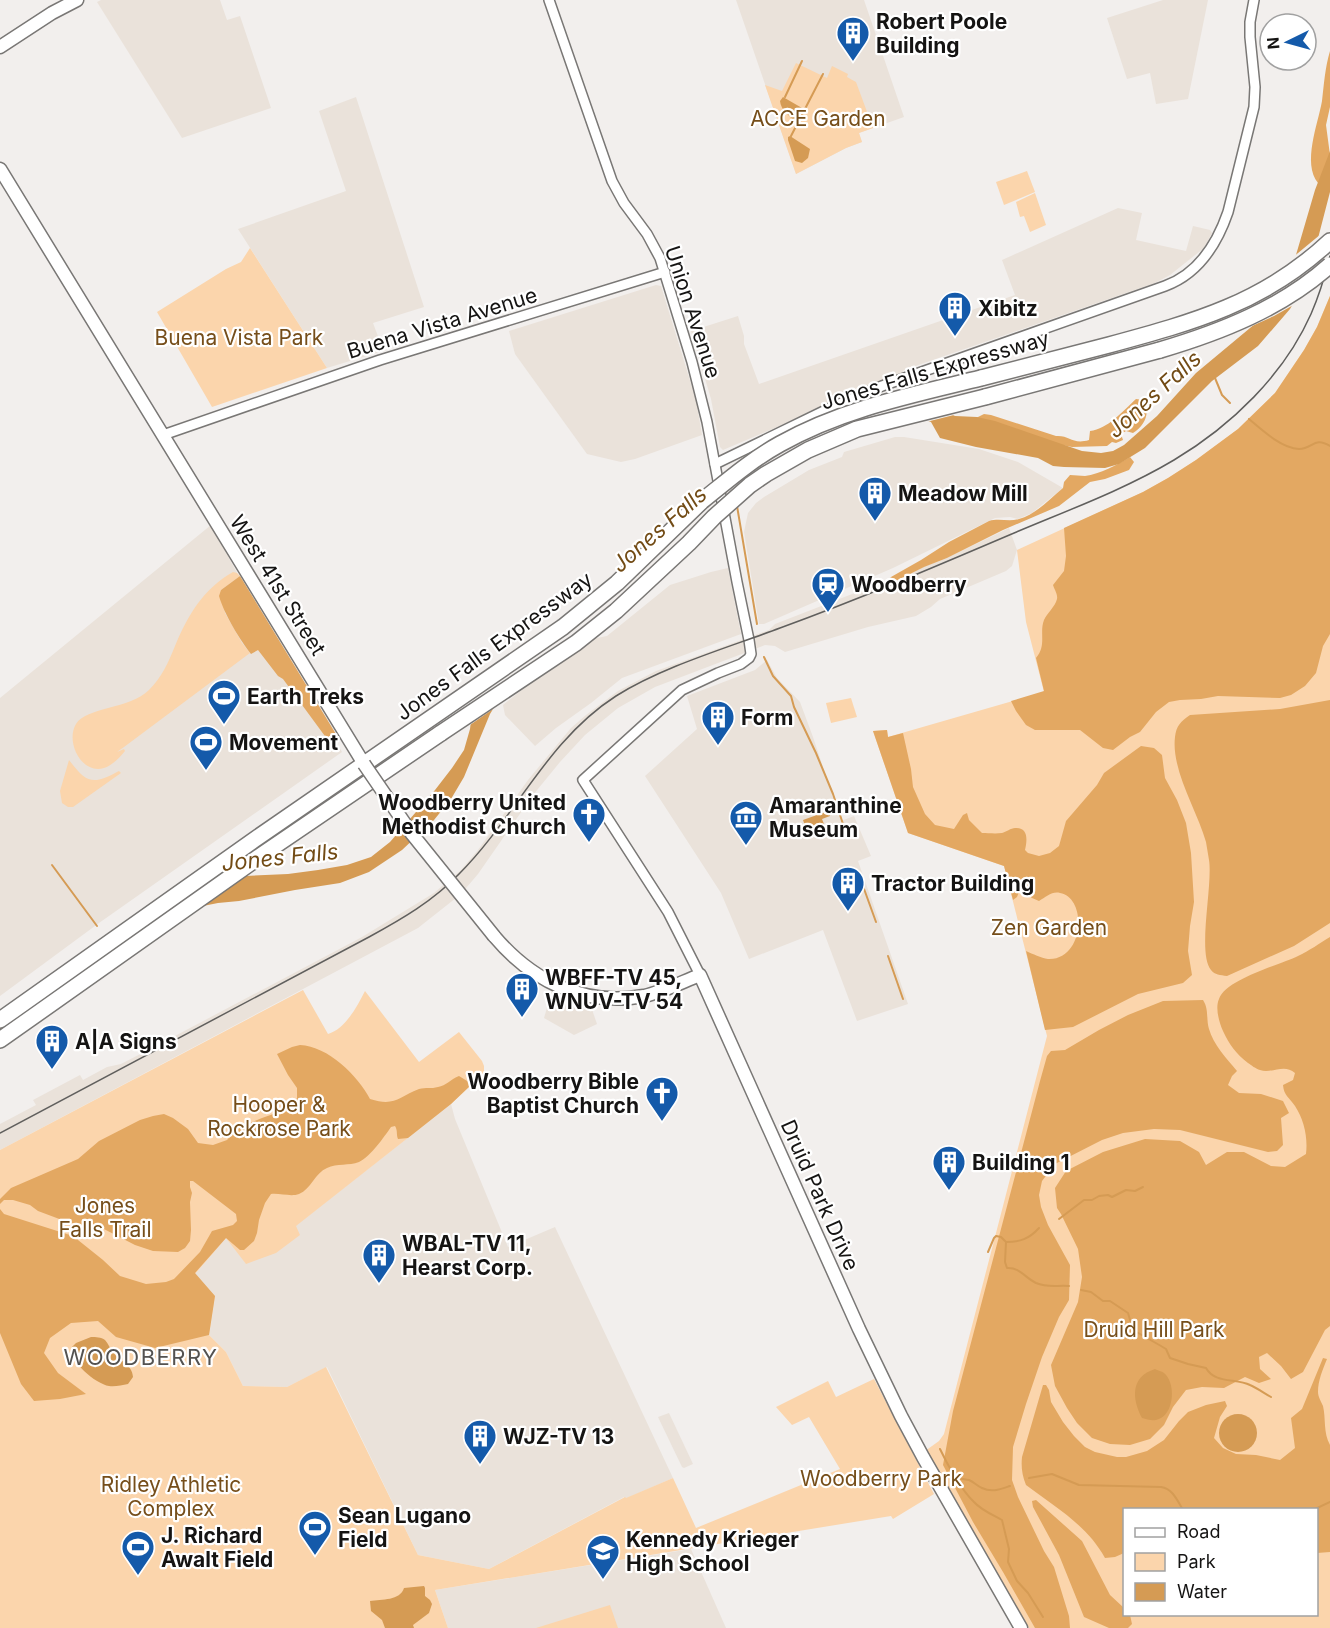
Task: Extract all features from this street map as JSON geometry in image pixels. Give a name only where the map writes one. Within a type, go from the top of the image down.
[{"type":"highway","name":"Jones Falls Expressway","points":[[0,1020],[254,840],[563,627],[617,583],[702,501],[752,461],[778,444],[842,415],[873,405],[1155,333],[1209,316],[1248,299],[1295,270],[1330,241]]},
{"type":"highway","name":"Jones Falls Expressway","points":[[0,1040],[263,854],[576,643],[616,611],[714,517],[766,474],[808,450],[857,429],[1160,350],[1227,327],[1295,292],[1330,265]]},
{"type":"main road","points":[[0,47],[52,13],[77,0]]},
{"type":"main road","name":"West 41st Street","points":[[0,169],[364,764],[431,858],[506,950],[529,970],[556,985],[587,995],[616,998],[646,995],[700,975]]},
{"type":"main road","name":"Druid Park Drive","points":[[700,975],[855,1320],[901,1416],[922,1457],[1021,1628]]},
{"type":"street","name":"Union Avenue","points":[[549,0],[612,181],[624,203],[647,234],[665,272],[701,393],[751,654],[746,662],[691,685],[676,695],[583,780]]},
{"type":"street","points":[[715,464],[828,409],[882,386],[1169,285],[1188,273],[1209,252],[1223,227],[1252,120],[1255,87],[1250,22],[1254,0]]},
{"type":"street","name":"Buena Vista Avenue","points":[[163,435],[380,360],[665,272]]},
{"type":"street","name":"Druid Park Drive","points":[[583,780],[668,912],[700,975]]},
{"type":"shaded area","points":[[101,0],[220,0],[227,20],[240,16],[271,108],[182,138],[97,2]]},
{"type":"shaded area","points":[[736,0],[864,0],[904,117],[859,133],[862,142],[796,174]]},
{"type":"shaded area","points":[[1163,0],[1208,0],[1188,99],[1156,104],[1150,73],[1127,79],[1107,18]]},
{"type":"shaded area","points":[[356,97],[424,307],[373,323],[382,347],[386,350],[327,368],[238,229],[346,191],[319,111]]},
{"type":"shaded area","points":[[1118,208],[1142,213],[1136,240],[1186,251],[1193,226],[1210,230],[1212,233],[1204,248],[1170,275],[1155,283],[904,370],[902,373],[723,450],[720,447],[711,399],[691,331],[738,316],[744,344],[759,384],[1015,295],[1002,260]]},
{"type":"shaded area","points":[[656,285],[661,286],[696,400],[702,435],[621,462],[587,454],[515,354],[509,331]]},
{"type":"shaded area","points":[[895,437],[979,449],[1018,462],[1063,488],[1032,513],[1018,519],[995,518],[893,568],[764,624],[759,624],[744,532],[748,513],[764,497],[809,470],[842,457],[844,452]]},
{"type":"shaded area","points":[[211,525],[342,752],[99,923],[0,996],[0,698]]},
{"type":"shaded area","points":[[1009,528],[1017,550],[1012,566],[1006,571],[940,599],[916,616],[868,627],[785,652],[775,646],[765,645],[655,687],[618,708],[585,735],[560,762],[533,795],[478,874],[461,894],[418,928],[0,1150],[0,1124],[36,1105],[33,1100],[80,1075],[83,1080],[156,1046],[362,937],[434,893],[461,870],[478,850],[528,780],[571,728],[618,691],[656,671],[769,630],[775,624],[883,582],[895,583],[923,567]]},
{"type":"shaded area","points":[[728,568],[741,634],[622,678],[535,746],[505,715],[503,705],[539,676],[592,639],[607,636],[670,585]]},
{"type":"shaded area","points":[[767,660],[777,678],[800,702],[841,821],[854,816],[871,856],[858,861],[908,1004],[857,1021],[823,930],[749,959],[721,893],[645,776],[697,729],[687,696],[755,670]]},
{"type":"shaded area","points":[[554,984],[587,995],[597,1024],[574,1035],[544,1018]]},
{"type":"shaded area","points":[[451,1104],[455,1119],[508,1247],[555,1227],[673,1478],[625,1499],[624,1497],[489,1569],[418,1555],[327,1367],[287,1387],[243,1386],[226,1352],[209,1335],[215,1296],[195,1274],[226,1237],[299,1235],[295,1226]]},
{"type":"shaded area","points":[[669,1413],[693,1464],[684,1468],[658,1417]]},
{"type":"shaded area","name":"Kennedy Krieger High School","points":[[691,1549],[726,1628],[448,1628],[435,1590]]},
{"type":"green space","points":[[1330,51],[1330,107],[1326,125],[1330,155],[1318,183],[1311,165],[1312,143]]},
{"type":"green space","name":"ACCE Garden","points":[[796,63],[827,78],[832,66],[848,74],[847,77],[856,82],[873,128],[859,133],[862,142],[796,174],[765,85],[782,91]]},
{"type":"green space","points":[[1027,171],[1035,192],[1004,205],[996,182]]},
{"type":"green space","points":[[1035,193],[1046,225],[1030,232],[1024,216],[1020,217],[1016,202]]},
{"type":"green space","name":"Buena Vista Park","points":[[250,248],[327,368],[212,407],[157,312],[241,262]]},
{"type":"green space","name":"Druid Hill Park","points":[[1330,296],[1330,1628],[1029,1628],[925,1451],[939,1441],[944,1434],[1047,1036],[1004,866],[908,833],[873,731],[887,730],[888,737],[1044,692],[1026,622],[1017,550],[1143,492],[1196,460],[1238,429],[1275,393],[1304,350]]},
{"type":"green space","points":[[1330,296],[1330,634],[1323,646],[1316,673],[1305,686],[1291,695],[1280,698],[1218,696],[1169,702],[1156,712],[1140,732],[1113,750],[1103,748],[1080,730],[1035,730],[1026,725],[1011,701],[1044,691],[1036,658],[1042,644],[1044,620],[1057,599],[1053,585],[1064,571],[1066,556],[1064,528],[1168,478],[1238,429],[1275,393],[1304,350]]},
{"type":"green space","points":[[1136,399],[1143,400],[1145,405],[1147,414],[1144,423],[1133,433],[1126,431],[1121,434],[1123,440],[1112,442],[1107,446],[1072,447],[1047,442],[976,418],[984,414],[991,415],[1056,436],[1083,441],[1089,440],[1090,431],[1109,423]]},
{"type":"green space","points":[[1130,457],[1134,462],[1129,470],[1090,482],[1059,506],[890,584],[886,583],[891,577],[949,542],[989,521],[1015,520],[1031,514],[1063,488],[1064,482],[1070,475],[1085,476],[1097,473]]},
{"type":"green space","points":[[233,572],[240,576],[221,590],[225,613],[250,653],[117,752],[124,749],[125,751],[110,765],[96,769],[89,767],[74,748],[73,731],[76,724],[89,714],[131,701],[149,690],[164,670],[185,624],[198,604],[213,586]]},
{"type":"green space","points":[[240,576],[339,739],[336,742],[330,743],[283,679],[278,676],[258,650],[251,654],[242,642],[219,596],[221,590]]},
{"type":"green space","points":[[851,698],[857,717],[831,723],[826,703]]},
{"type":"green space","points":[[1330,700],[1330,923],[1294,946],[1227,976],[1216,974],[1211,970],[1207,961],[1205,949],[1209,860],[1206,842],[1177,763],[1176,730],[1190,715],[1280,709]]},
{"type":"green space","points":[[887,730],[888,737],[903,733],[913,787],[925,814],[935,825],[954,829],[963,815],[967,813],[969,820],[982,833],[1002,833],[1013,828],[1020,828],[1026,835],[1025,850],[1039,856],[1050,853],[1059,846],[1066,821],[1097,785],[1104,773],[1141,746],[1154,748],[1162,755],[1165,778],[1186,823],[1191,853],[1194,902],[1188,951],[1192,975],[1183,983],[1138,994],[1073,1027],[1045,1030],[1026,951],[1048,959],[1060,957],[1069,950],[1078,929],[1075,906],[1069,897],[1060,893],[1054,893],[1039,901],[1024,892],[1019,892],[1013,900],[1004,866],[908,833],[873,731]]},
{"type":"green space","points":[[69,760],[81,774],[91,780],[103,779],[119,771],[121,773],[73,807],[68,807],[62,803],[60,791]]},
{"type":"green space","points":[[1330,937],[1330,1326],[1325,1330],[1303,1372],[1291,1379],[1267,1353],[1259,1357],[1260,1369],[1271,1379],[1259,1383],[1245,1377],[1224,1388],[1202,1387],[1186,1390],[1173,1407],[1164,1425],[1150,1439],[1130,1445],[1110,1444],[1092,1438],[1077,1423],[1067,1408],[1055,1386],[1051,1365],[1078,1302],[1082,1277],[1078,1249],[1057,1208],[1055,1188],[1066,1171],[1103,1152],[1145,1139],[1180,1141],[1199,1152],[1206,1165],[1227,1152],[1244,1152],[1271,1166],[1285,1167],[1306,1154],[1306,1135],[1303,1123],[1283,1085],[1293,1080],[1295,1073],[1287,1069],[1260,1070],[1244,1060],[1225,1036],[1217,1007],[1219,999],[1232,985],[1254,973],[1290,960]]},
{"type":"green space","points":[[303,990],[328,1034],[345,1022],[365,991],[419,1062],[459,1032],[482,1061],[484,1073],[451,1104],[296,1226],[300,1235],[276,1253],[246,1264],[226,1238],[195,1274],[215,1296],[209,1335],[226,1352],[243,1386],[287,1387],[326,1367],[418,1555],[489,1569],[625,1497],[673,1478],[696,1528],[840,1469],[809,1417],[792,1425],[776,1407],[828,1381],[836,1397],[874,1379],[934,1494],[893,1519],[891,1516],[435,1590],[448,1628],[0,1628],[0,1150]]},
{"type":"green space","points":[[1203,1000],[1211,1035],[1237,1071],[1228,1085],[1239,1093],[1261,1094],[1283,1101],[1289,1113],[1281,1118],[1283,1145],[1277,1151],[1268,1152],[1180,1130],[1154,1129],[1123,1133],[1102,1140],[1055,1164],[1042,1181],[1039,1195],[1041,1207],[1070,1265],[1069,1300],[1042,1357],[1026,1404],[1013,1447],[1012,1480],[1044,1551],[1054,1567],[1069,1616],[1070,1628],[1035,1628],[973,1522],[943,1465],[953,1411],[1040,1081],[1047,1056],[1051,1051],[1065,1050],[1128,1015],[1163,1001]]},
{"type":"green space","name":"Jones Falls Trail","points":[[300,1045],[311,1047],[331,1056],[350,1072],[370,1099],[378,1101],[396,1100],[419,1089],[441,1086],[459,1076],[472,1084],[408,1138],[398,1139],[395,1126],[391,1127],[373,1151],[359,1162],[323,1170],[307,1189],[299,1194],[271,1194],[265,1203],[254,1241],[244,1250],[240,1250],[226,1238],[195,1273],[215,1296],[209,1335],[155,1348],[116,1337],[98,1321],[71,1323],[50,1338],[44,1353],[58,1373],[86,1394],[34,1401],[21,1384],[0,1333],[0,1209],[4,1214],[73,1236],[120,1276],[146,1284],[174,1279],[200,1252],[212,1231],[233,1225],[237,1221],[236,1214],[190,1181],[192,1193],[190,1241],[178,1252],[153,1251],[135,1245],[100,1227],[70,1223],[38,1211],[30,1205],[13,1200],[4,1200],[0,1204],[0,1199],[11,1188],[78,1159],[99,1141],[140,1120],[164,1114],[188,1129],[198,1143],[213,1145],[227,1140],[238,1128],[293,1107],[297,1098],[297,1088],[277,1054],[292,1047]]},
{"type":"green space","points":[[1323,1358],[1327,1359],[1318,1392],[1323,1406],[1326,1436],[1330,1445],[1330,1552],[1318,1553],[1318,1508],[1123,1508],[1123,1553],[1105,1558],[1098,1546],[1080,1526],[1026,1485],[1022,1471],[1022,1457],[1043,1385],[1046,1385],[1049,1390],[1051,1402],[1063,1422],[1085,1447],[1117,1457],[1147,1451],[1164,1440],[1188,1412],[1225,1401],[1227,1406],[1220,1417],[1214,1438],[1223,1448],[1236,1454],[1280,1460],[1295,1448],[1291,1418],[1302,1409]]},
{"type":"green space","points":[[1036,1500],[1082,1541],[1110,1595],[1123,1607],[1123,1616],[1130,1616],[1132,1624],[1128,1628],[1109,1628],[1084,1617],[1059,1555],[1032,1501]]},
{"type":"green space","points":[[610,1605],[618,1628],[536,1628]]},
{"type":"water","points":[[783,97],[802,108],[796,121],[782,107],[780,101]]},
{"type":"water","points":[[790,136],[810,149],[808,158],[802,163],[795,161],[788,140]]},
{"type":"water","points":[[1330,151],[1330,192],[1308,277],[1290,309],[1258,346],[1212,381],[1145,448],[1119,464],[1105,468],[1053,466],[1038,458],[940,438],[931,422],[920,418],[910,418],[850,436],[773,471],[742,491],[720,511],[701,534],[637,595],[558,652],[498,701],[490,714],[464,777],[451,799],[434,820],[402,850],[369,872],[340,883],[193,908],[133,945],[82,982],[56,1006],[0,1042],[0,1022],[33,995],[112,945],[129,926],[186,887],[223,877],[318,870],[347,865],[371,857],[390,842],[435,790],[464,750],[473,706],[491,675],[515,655],[561,626],[638,570],[727,485],[785,444],[815,429],[881,405],[929,397],[955,416],[995,421],[1082,451],[1101,453],[1113,451],[1124,445],[1157,416],[1196,373],[1256,323],[1278,295],[1291,272],[1315,190]]},
{"type":"water","points":[[828,811],[830,816],[822,819],[824,824],[814,828],[815,831],[810,833],[803,820]]},
{"type":"water","points":[[91,1337],[105,1340],[112,1351],[128,1366],[133,1377],[128,1384],[109,1386],[97,1381],[74,1359],[72,1347]]},
{"type":"water","points":[[1155,1369],[1168,1378],[1172,1397],[1165,1414],[1152,1420],[1142,1418],[1136,1403],[1135,1389],[1141,1377]]},
{"type":"water","points":[[1238,1414],[1251,1420],[1257,1433],[1251,1446],[1238,1452],[1225,1446],[1219,1433],[1225,1420]]},
{"type":"water","points":[[424,1586],[425,1596],[432,1604],[429,1613],[413,1625],[414,1628],[385,1628],[382,1620],[371,1611],[370,1601],[395,1597],[404,1588]]},
{"type":"pier","points":[[1321,234],[1311,278],[1297,303],[1241,331],[1253,321],[1276,293],[1292,258]]},
{"type":"pier","name":"Jones Falls","points":[[930,395],[950,411],[962,413],[926,422],[911,421],[876,429],[832,446],[774,473],[499,705],[467,727],[470,705],[479,687],[700,505],[783,442]]},
{"type":"waterway","points":[[785,97],[802,61]]},
{"type":"waterway","points":[[791,136],[823,74]]},
{"type":"waterway","points":[[1215,378],[1222,395],[1230,403]]},
{"type":"waterway","points":[[1249,419],[1272,438],[1292,448],[1304,448],[1320,442],[1330,446]]},
{"type":"waterway","points":[[737,506],[757,624]]},
{"type":"waterway","points":[[764,657],[773,676],[791,696],[833,794],[844,827]]},
{"type":"waterway","points":[[52,865],[97,926]]},
{"type":"waterway","points":[[859,875],[876,922]]},
{"type":"waterway","points":[[888,956],[903,999]]},
{"type":"waterway","points":[[1059,1219],[1084,1200],[1108,1195],[1112,1197],[1126,1190],[1135,1191],[1143,1187]]},
{"type":"waterway","points":[[1006,1242],[1024,1239],[1039,1228]]},
{"type":"waterway","points":[[988,1252],[994,1238],[1001,1237],[1006,1242],[1007,1268],[1015,1269],[1040,1285],[1069,1286]]},
{"type":"waterway","points":[[1081,1290],[1091,1292],[1103,1301],[1110,1301],[1128,1313],[1133,1330],[1166,1349],[1170,1358],[1206,1368],[1220,1379],[1244,1383],[1271,1397]]},
{"type":"waterway","points":[[940,1449],[969,1497],[987,1512],[1002,1520],[1009,1549],[1008,1562],[1017,1581],[1028,1593],[1043,1617]]},
{"type":"waterway","points":[[1029,1478],[1052,1474],[1079,1485],[1161,1487],[1172,1493],[1182,1508]]},
{"type":"waterway","points":[[955,1477],[969,1480],[989,1490],[1010,1486]]},
{"type":"waterway","points":[[1317,1508],[1330,1502]]},
{"type":"tram line","points":[[0,1133],[369,937],[428,901],[449,884],[479,852],[570,735],[591,714],[635,685],[696,658],[866,595],[1092,501],[1174,460],[1235,415],[1271,378],[1300,336],[1311,314],[1330,256]]},
{"type":"place","name":"Robert Poole Building","points":[[853,62]]},
{"type":"place","name":"Xibitz","points":[[955,337]]},
{"type":"place","name":"Meadow Mill","points":[[875,522]]},
{"type":"place","name":"Woodberry","points":[[828,613]]},
{"type":"place","name":"Earth Treks","points":[[224,725]]},
{"type":"place","name":"Form","points":[[718,746]]},
{"type":"place","name":"Movement","points":[[206,771]]},
{"type":"place","name":"Woodberry United Methodist Church","points":[[589,843]]},
{"type":"place","name":"Amaranthine Museum","points":[[746,846]]},
{"type":"place","name":"Tractor Building","points":[[848,912]]},
{"type":"place","name":"WBFF-TV 45, WNUV-TV 54","points":[[522,1018]]},
{"type":"place","name":"A|A Signs","points":[[52,1070]]},
{"type":"place","name":"Woodberry Bible Baptist Church","points":[[662,1122]]},
{"type":"place","name":"Building 1","points":[[949,1191]]},
{"type":"place","name":"WBAL-TV 11, Hearst Corp.","points":[[379,1284]]},
{"type":"place","name":"WJZ-TV 13","points":[[480,1465]]},
{"type":"place","name":"Sean Lugano Field","points":[[315,1556]]},
{"type":"place","name":"J. Richard Awalt Field","points":[[138,1576]]},
{"type":"place","name":"Kennedy Krieger High School","points":[[603,1580]]},
{"type":"district","name":"WOODBERRY","points":[[141,1357]]},
{"type":"park label","name":"Zen Garden","points":[[1049,927]]},
{"type":"park label","name":"Hooper & Rockrose Park","points":[[279,1116]]},
{"type":"park label","name":"Woodberry Park","points":[[881,1478]]},
{"type":"park label","name":"Ridley Athletic Complex","points":[[171,1496]]}]
